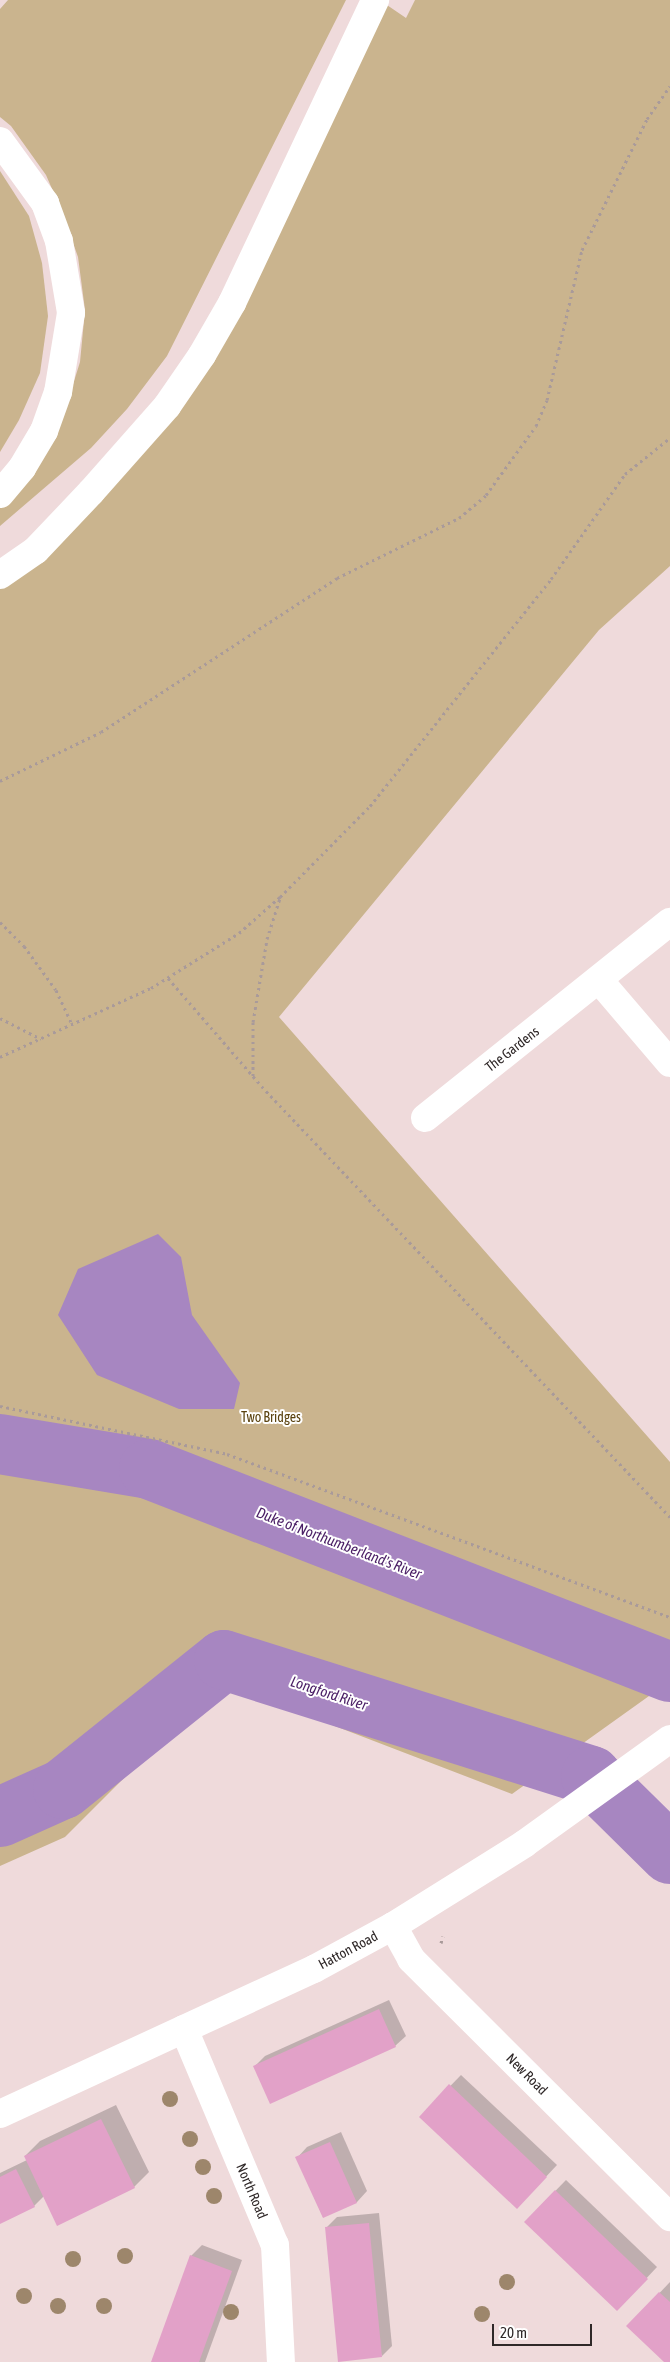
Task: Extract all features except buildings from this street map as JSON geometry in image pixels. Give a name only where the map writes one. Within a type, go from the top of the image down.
[{"type":"main road","points":[[0,575],[36,550],[91,492],[167,406],[202,355],[232,303],[375,0]]},
{"type":"main road","points":[[0,141],[46,203],[59,241],[71,313],[58,392],[44,431],[22,468],[0,494]]},
{"type":"main road","name":"The Gardens","points":[[425,1118],[670,922]]},
{"type":"main road","points":[[599,980],[670,1063]]},
{"type":"main road","name":"Hatton Road","points":[[0,2114],[314,1969],[393,1926],[524,1844],[670,1740]]},
{"type":"main road","name":"New Road","points":[[393,1926],[411,1959],[670,2217]]},
{"type":"main road","name":"North Road","points":[[184,2029],[275,2245],[281,2362]]},
{"type":"path","points":[[0,781],[101,732],[337,578],[459,518],[486,495],[536,426],[547,400],[582,250],[647,120],[670,86]]},
{"type":"path","points":[[0,1057],[168,978],[239,933],[280,897],[370,806],[551,579],[625,474],[670,438]]},
{"type":"path","points":[[253,1077],[253,1022],[267,939],[280,897]]},
{"type":"path","points":[[0,922],[24,946],[56,990],[72,1024]]},
{"type":"path","points":[[168,978],[253,1077],[670,1517]]},
{"type":"path","points":[[0,1018],[41,1039]]},
{"type":"path","points":[[0,1406],[226,1454],[670,1617]]},
{"type":"green space","points":[[8,0],[346,0],[167,356],[127,409],[91,448],[0,526],[0,506],[65,410],[80,362],[85,310],[78,257],[46,175],[11,126],[0,117],[0,9]]},
{"type":"green space","name":"Two Bridges","points":[[415,0],[670,0],[670,566],[599,630],[279,1017],[670,1462],[670,1681],[512,1794],[220,1682],[65,1837],[0,1866],[0,586],[131,465],[384,3],[406,18]]},
{"type":"green space","points":[[0,171],[29,216],[42,263],[48,316],[40,373],[19,420],[0,452]]},
{"type":"shaded area","points":[[158,1234],[181,1257],[192,1315],[240,1383],[234,1409],[179,1409],[97,1375],[58,1315],[78,1269]]},
{"type":"waterway","name":"Duke of Northumberland's River","points":[[0,1444],[149,1469],[670,1672]]},
{"type":"waterway","name":"Longford River","points":[[0,1817],[63,1789],[224,1660],[591,1776],[670,1854]]}]
